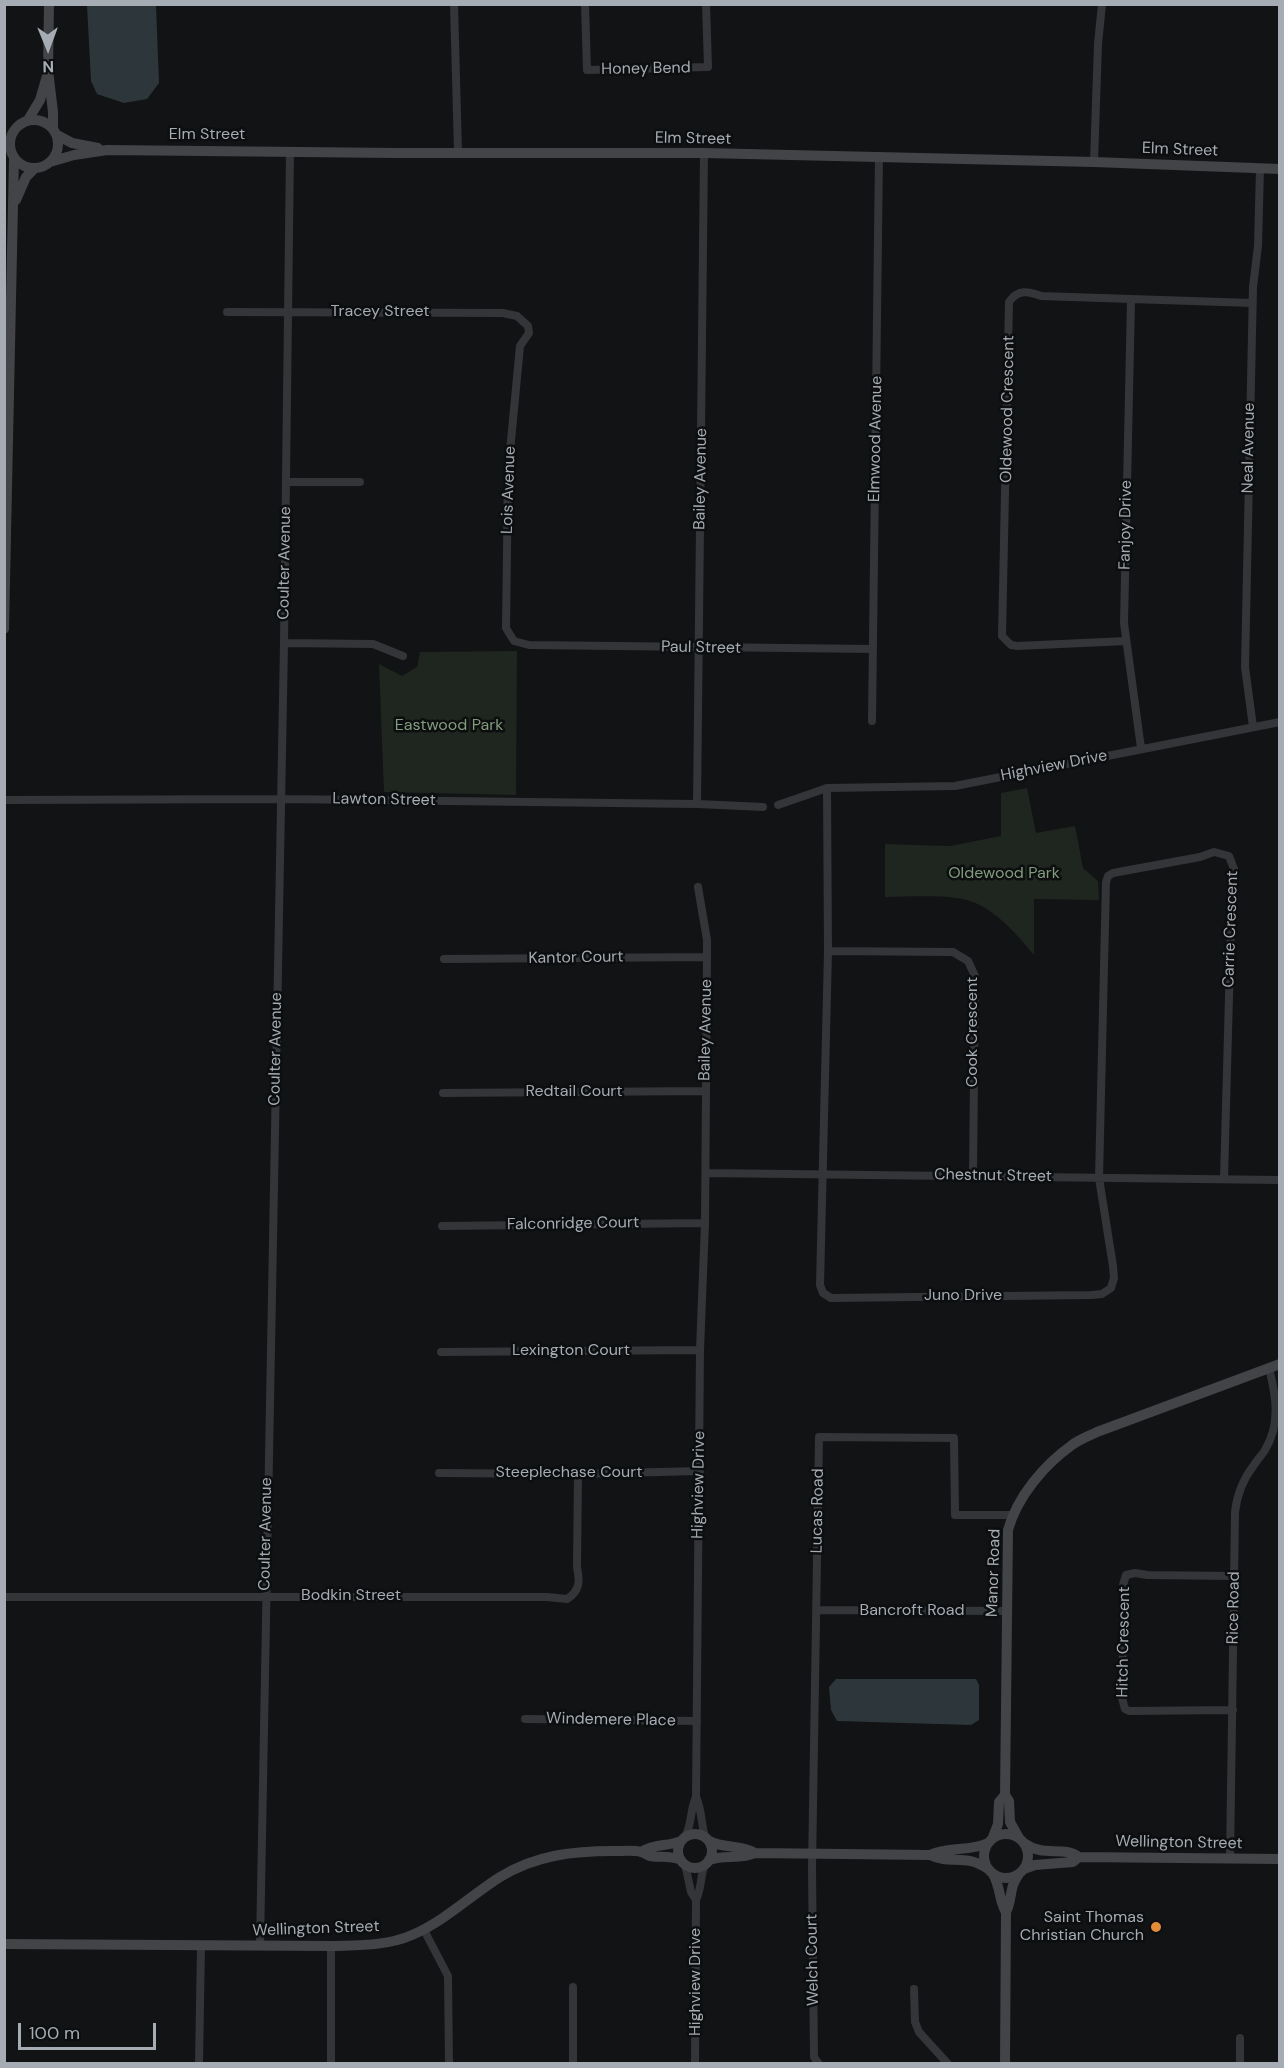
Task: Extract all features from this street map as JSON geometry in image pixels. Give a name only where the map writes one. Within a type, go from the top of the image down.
[{"type":"street","points":[[49,4],[48,70],[58,148],[50,162]]},
{"type":"street","points":[[454,4],[458,152]]},
{"type":"street","name":"Honey Bend","points":[[585,4],[587,70],[708,67],[706,4]]},
{"type":"street","points":[[1094,162],[1098,44],[1102,4]]},
{"type":"street","points":[[4,629],[13,206],[10,131],[28,120],[40,100],[48,70]]},
{"type":"street","points":[[28,120],[43,121],[72,143],[107,150]]},
{"type":"street","points":[[13,206],[26,177],[35,168],[74,154],[107,150]]},
{"type":"street","name":"Elm Street","points":[[107,150],[704,153],[879,156],[1280,169]]},
{"type":"street","name":"Coulter Avenue","points":[[260,1946],[282,799],[290,151]]},
{"type":"street","points":[[10,153],[27,167],[35,168]]},
{"type":"street","name":"Bailey Avenue","points":[[698,804],[704,153]]},
{"type":"street","name":"Elmwood Avenue","points":[[872,721],[879,156]]},
{"type":"street","name":"Neal Avenue","points":[[1253,727],[1245,667],[1252,303],[1258,246],[1260,168]]},
{"type":"street","name":"Oldewood Crescent","points":[[1126,642],[1017,646],[1005,641],[1000,631],[1003,613],[1009,302],[1018,293],[1024,292],[1041,296],[1131,301],[1252,303]]},
{"type":"street","name":"Fanjoy Drive","points":[[1131,301],[1124,607],[1126,642],[1141,748]]},
{"type":"street","name":"Tracey Street","points":[[227,312],[503,313],[517,316],[528,326]]},
{"type":"street","name":"Lois Avenue","points":[[528,326],[529,333],[520,346],[508,472],[506,628],[514,641],[528,645]]},
{"type":"street","points":[[286,482],[360,482]]},
{"type":"street","points":[[284,643],[373,644],[403,656]]},
{"type":"street","name":"Paul Street","points":[[528,645],[873,649]]},
{"type":"street","name":"Highview Drive","points":[[778,805],[827,788],[955,786],[1280,722]]},
{"type":"street","points":[[823,1174],[828,951],[827,788]]},
{"type":"street","name":"Lawton Street","points":[[4,800],[282,799],[698,804],[763,807]]},
{"type":"street","name":"Carrie Crescent","points":[[1099,1178],[1106,882],[1108,876],[1113,873],[1190,859],[1215,852],[1228,856],[1234,869],[1224,1179]]},
{"type":"street","name":"Bailey Avenue","points":[[698,887],[707,940],[706,1173]]},
{"type":"street","name":"Cook Crescent","points":[[828,951],[953,952],[968,961],[975,976],[973,1175]]},
{"type":"street","name":"Kantor Court","points":[[444,959],[707,957]]},
{"type":"street","name":"Redtail Court","points":[[443,1093],[705,1090]]},
{"type":"street","name":"Highview Drive","points":[[683,1839],[691,1823],[691,1808],[696,1797],[700,1350],[706,1173]]},
{"type":"street","name":"Chestnut Street","points":[[706,1173],[1280,1180]]},
{"type":"street","name":"Juno Drive","points":[[823,1174],[820,1288],[831,1298],[1102,1294],[1111,1288],[1114,1278],[1099,1178]]},
{"type":"street","name":"Falconridge Court","points":[[442,1226],[705,1223]]},
{"type":"street","name":"Lexington Court","points":[[441,1352],[700,1350]]},
{"type":"street","name":"Manor Road","points":[[990,1840],[998,1824],[999,1802],[1005,1795],[1008,1530],[1012,1515],[1021,1499],[1057,1458],[1075,1443],[1097,1432],[1274,1366]]},
{"type":"street","name":"Rice Road","points":[[1230,1859],[1237,1499],[1246,1475],[1266,1450],[1276,1421],[1274,1366]]},
{"type":"street","name":"Lucas Road","points":[[813,1854],[819,1437],[954,1438],[955,1515],[1012,1515]]},
{"type":"street","name":"Steeplechase Court","points":[[440,1473],[578,1474],[699,1471]]},
{"type":"street","name":"Bodkin Street","points":[[4,1597],[265,1596],[567,1599],[578,1589],[580,1582],[578,1474]]},
{"type":"street","name":"Hitch Crescent","points":[[1233,1710],[1129,1711],[1125,1709],[1122,1698],[1124,1676],[1123,1585],[1126,1575],[1135,1573],[1234,1576]]},
{"type":"street","name":"Bancroft Road","points":[[817,1610],[1007,1611]]},
{"type":"street","name":"Windemere Place","points":[[525,1719],[697,1720]]},
{"type":"street","points":[[1005,1795],[1009,1801],[1010,1822],[1022,1841],[1028,1857],[1010,1889],[1009,1907],[1006,1912],[1005,2064]]},
{"type":"street","name":"Highview Drive","points":[[696,1797],[701,1808],[702,1823],[707,1839]]},
{"type":"street","points":[[930,1856],[939,1850],[972,1848],[1006,1833],[1022,1841]]},
{"type":"street","points":[[755,1853],[747,1848],[717,1845],[695,1834],[683,1839],[678,1851],[683,1862],[695,1868],[716,1857],[746,1857],[755,1853],[930,1856],[939,1860],[973,1860],[1006,1878],[1021,1871]]},
{"type":"street","name":"Wellington Street","points":[[641,1852],[651,1846],[668,1845],[683,1839]]},
{"type":"street","points":[[707,1839],[712,1850],[707,1862]]},
{"type":"street","points":[[990,1840],[983,1856],[1000,1889],[1002,1906],[1006,1912]]},
{"type":"street","name":"Wellington Street","points":[[1022,1841],[1041,1852],[1072,1852],[1079,1857],[1280,1859]]},
{"type":"street","name":"Wellington Street","points":[[4,1944],[331,1946],[383,1943],[424,1930],[500,1877],[550,1855],[583,1851],[641,1852],[651,1856],[668,1856],[683,1862]]},
{"type":"street","name":"Welch Court","points":[[813,1854],[814,2057],[819,2064]]},
{"type":"street","name":"Wellington Street","points":[[1021,1871],[1041,1864],[1073,1862],[1079,1857]]},
{"type":"street","name":"Highview Drive","points":[[683,1862],[691,1892],[696,1900]]},
{"type":"street","name":"Highview Drive","points":[[695,2064],[696,1900],[707,1862]]},
{"type":"street","points":[[424,1930],[448,1976],[449,2064]]},
{"type":"street","points":[[199,2064],[201,1946]]},
{"type":"street","points":[[331,1946],[331,2064]]},
{"type":"street","points":[[573,1987],[573,2064]]},
{"type":"street","points":[[914,1989],[915,2022],[919,2032],[948,2064]]},
{"type":"street","points":[[1240,2038],[1240,2064]]},
{"type":"green space","name":"Eastwood Park","points":[[517,651],[516,795],[384,792],[379,664],[402,676],[417,667],[420,652]]},
{"type":"green space","name":"Oldewood Park","points":[[1027,788],[1036,833],[1075,826],[1083,868],[1098,881],[1099,900],[1034,899],[1034,955],[1000,919],[968,900],[938,897],[885,897],[885,844],[950,846],[1001,836],[1001,793]]},
{"type":"shaded area","points":[[87,5],[156,5],[159,83],[147,99],[124,103],[97,94],[91,81]]},
{"type":"shaded area","points":[[836,1679],[976,1679],[979,1685],[979,1720],[971,1725],[837,1721],[831,1710],[829,1687]]},
{"type":"place","name":"Saint Thomas Christian Church","points":[[1156,1927]]}]
